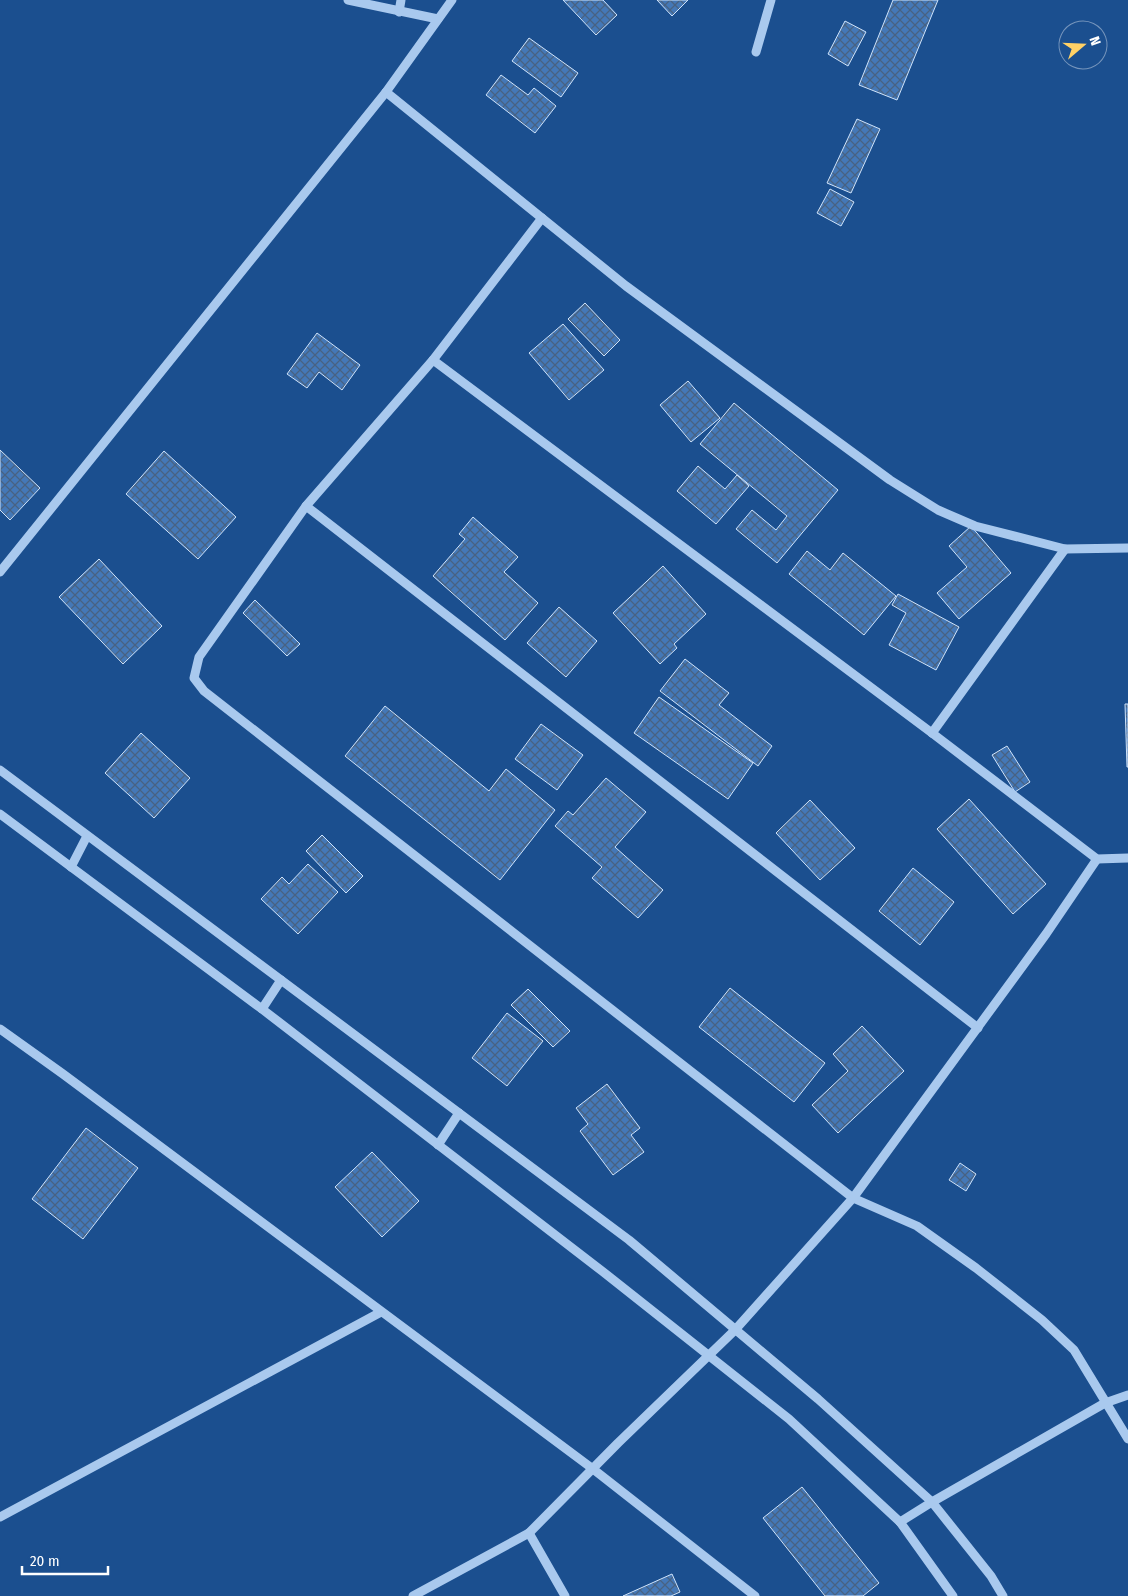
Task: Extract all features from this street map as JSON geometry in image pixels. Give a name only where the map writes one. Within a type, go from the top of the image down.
[{"type":"street","points":[[348,0],[438,19]]},
{"type":"street","points":[[399,12],[401,0]]},
{"type":"street","points":[[0,572],[386,92],[452,0]]},
{"type":"street","points":[[756,52],[771,0]]},
{"type":"street","points":[[386,92],[626,286],[890,480],[938,510],[975,526],[1065,549],[1128,548]]},
{"type":"street","points":[[542,218],[433,360],[306,506],[198,657],[194,678],[204,691],[853,1198],[917,1226],[976,1268],[1042,1320],[1074,1350],[1128,1439]]},
{"type":"street","points":[[433,360],[932,733],[1097,859],[1128,858]]},
{"type":"street","points":[[306,506],[978,1028]]},
{"type":"street","points":[[932,733],[1065,549]]},
{"type":"street","points":[[0,770],[629,1240],[818,1399],[932,1502],[990,1576],[1003,1596]]},
{"type":"street","points":[[0,814],[262,1009],[789,1419],[900,1522],[953,1596]]},
{"type":"street","points":[[70,867],[87,836]]},
{"type":"street","points":[[413,1596],[529,1533],[736,1330],[853,1198],[1046,934],[1097,859]]},
{"type":"street","points":[[262,1009],[281,980]]},
{"type":"street","points":[[0,1029],[593,1469],[755,1596]]},
{"type":"street","points":[[438,1145],[459,1113]]},
{"type":"street","points":[[0,1517],[381,1312]]},
{"type":"street","points":[[900,1522],[1105,1403],[1128,1395]]},
{"type":"street","points":[[529,1533],[564,1596]]},
{"type":"building","points":[[563,0],[603,0],[617,15],[596,35]]},
{"type":"building","points":[[657,0],[688,0],[672,16]]},
{"type":"building","points":[[893,0],[938,0],[897,100],[859,85]]},
{"type":"building","points":[[845,21],[866,32],[848,66],[828,54]]},
{"type":"building","points":[[529,38],[578,73],[561,97],[512,61]]},
{"type":"building","points":[[501,75],[528,95],[534,88],[556,106],[535,133],[486,95]]},
{"type":"building","points":[[857,119],[880,129],[851,193],[827,183]]},
{"type":"building","points":[[830,189],[854,202],[841,226],[817,213]]},
{"type":"building","points":[[585,303],[620,340],[604,356],[568,319]]},
{"type":"building","points":[[563,324],[604,370],[569,400],[529,353]]},
{"type":"building","points":[[317,333],[360,365],[342,390],[319,372],[307,388],[287,374]]},
{"type":"building","points":[[688,381],[720,418],[691,442],[660,405]]},
{"type":"building","points":[[734,403],[838,490],[777,563],[736,529],[752,510],[776,530],[787,516],[700,444]]},
{"type":"building","points":[[0,450],[40,488],[10,520],[0,510]]},
{"type":"building","points":[[164,451],[236,517],[198,559],[126,494]]},
{"type":"building","points":[[698,466],[725,489],[737,475],[749,486],[716,524],[677,491]]},
{"type":"building","points":[[473,517],[518,557],[504,572],[538,603],[505,640],[433,576],[465,539],[459,534]]},
{"type":"building","points":[[971,526],[1011,573],[959,619],[937,593],[967,567],[949,546]]},
{"type":"building","points":[[807,551],[830,570],[843,553],[896,596],[864,635],[789,574]]},
{"type":"building","points":[[99,559],[162,626],[123,664],[59,597]]},
{"type":"building","points":[[663,566],[706,614],[674,644],[677,648],[660,664],[613,613]]},
{"type":"building","points":[[898,594],[959,627],[936,670],[889,645],[906,613],[892,605]]},
{"type":"building","points":[[255,600],[300,644],[287,656],[243,613]]},
{"type":"building","points":[[559,607],[597,641],[566,677],[527,643]]},
{"type":"building","points":[[685,659],[729,693],[719,705],[772,746],[758,766],[660,691]]},
{"type":"building","points":[[659,697],[753,763],[728,799],[634,733]]},
{"type":"building","points":[[1125,704],[1128,704],[1128,767],[1127,767]]},
{"type":"building","points":[[385,706],[489,791],[506,769],[555,810],[500,880],[345,756]]},
{"type":"building","points":[[541,724],[583,755],[557,790],[515,759]]},
{"type":"building","points":[[141,733],[190,778],[154,818],[105,773]]},
{"type":"building","points":[[1007,746],[1030,782],[1015,792],[992,755]]},
{"type":"building","points":[[606,778],[646,812],[615,847],[663,890],[638,918],[592,878],[602,867],[555,826],[568,811],[573,815]]},
{"type":"building","points":[[969,799],[1046,884],[1013,914],[937,829]]},
{"type":"building","points":[[810,800],[855,848],[820,880],[776,833]]},
{"type":"building","points":[[322,835],[363,876],[346,893],[306,851]]},
{"type":"building","points":[[308,864],[338,892],[298,934],[261,899],[282,877],[289,884]]},
{"type":"building","points":[[913,868],[954,902],[920,945],[879,911]]},
{"type":"building","points":[[730,988],[825,1063],[794,1102],[699,1027]]},
{"type":"building","points":[[528,989],[570,1031],[553,1047],[511,1005]]},
{"type":"building","points":[[507,1013],[543,1041],[507,1086],[472,1058]]},
{"type":"building","points":[[862,1026],[904,1071],[838,1133],[812,1105],[848,1071],[833,1054]]},
{"type":"building","points":[[607,1084],[640,1128],[631,1135],[644,1152],[613,1175],[580,1131],[588,1124],[576,1108]]},
{"type":"building","points":[[86,1128],[138,1168],[83,1239],[32,1199]]},
{"type":"building","points":[[372,1152],[419,1201],[382,1237],[335,1187]]},
{"type":"building","points":[[960,1163],[976,1174],[966,1191],[949,1180]]},
{"type":"building","points":[[802,1487],[879,1583],[863,1596],[825,1596],[763,1518]]},
{"type":"building","points":[[672,1574],[680,1592],[671,1596],[623,1596]]}]
